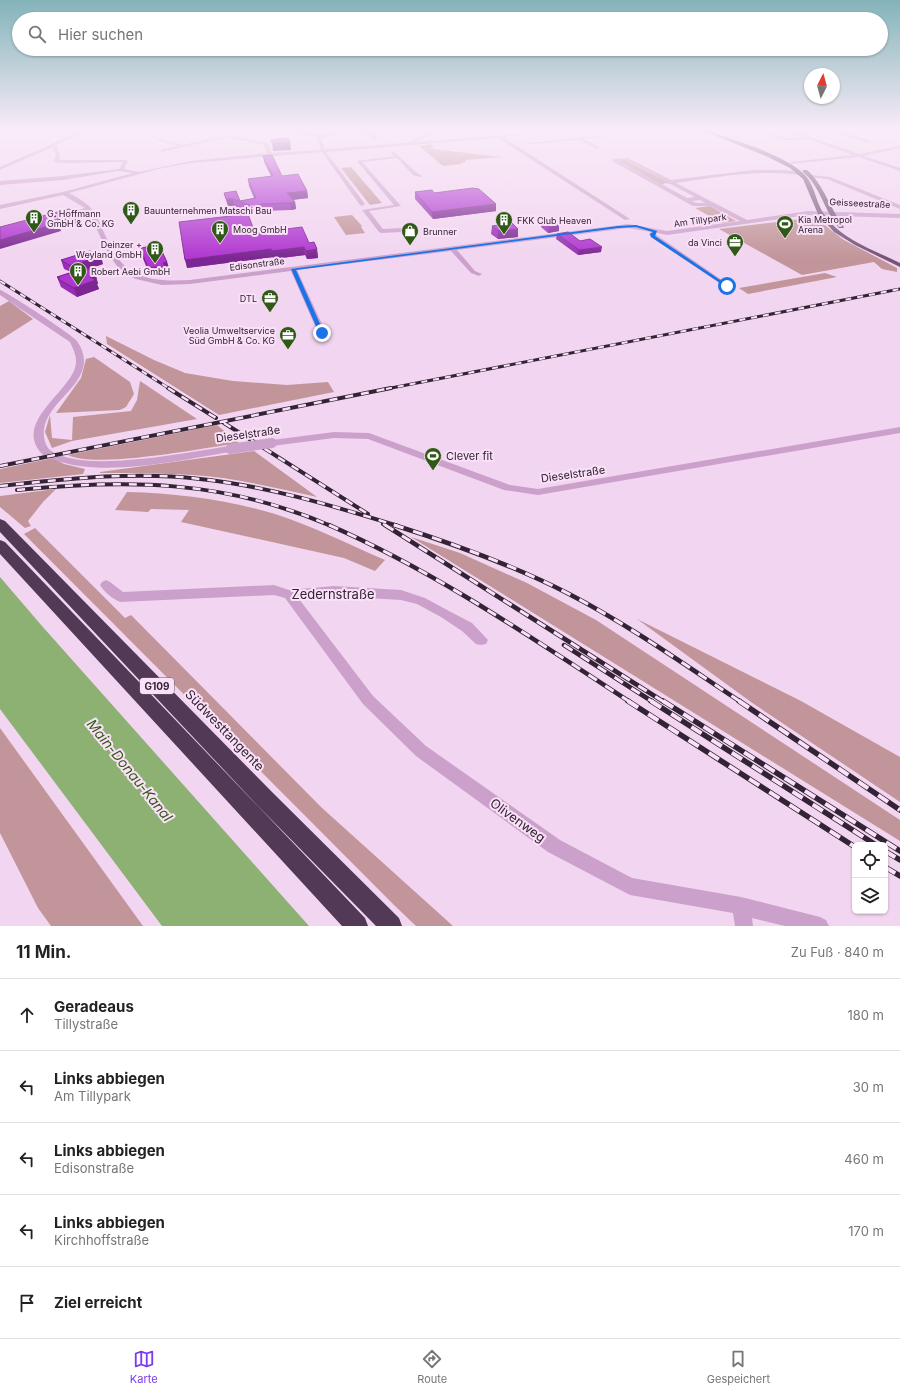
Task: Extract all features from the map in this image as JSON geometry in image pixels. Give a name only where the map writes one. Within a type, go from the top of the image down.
[{"type":"highway","name":"Südwesttangente","points":[[0,524],[265,799],[391,926]]},
{"type":"highway","name":"G109","points":[[0,545],[357,926]]},
{"type":"main road","points":[[807,173],[819,186],[829,212],[837,223],[852,235],[900,261]]},
{"type":"main road","points":[[801,174],[809,184],[819,212],[830,225],[847,238],[900,265]]},
{"type":"street","points":[[0,183],[63,178],[98,173]]},
{"type":"street","points":[[0,207],[64,193],[139,173]]},
{"type":"street","points":[[339,173],[362,204]]},
{"type":"street","points":[[370,173],[398,206],[365,210],[381,231],[402,230]]},
{"type":"street","points":[[416,173],[420,176]]},
{"type":"street","points":[[556,173],[627,219]]},
{"type":"street","points":[[638,173],[695,205],[712,204]]},
{"type":"street","points":[[653,173],[746,222]]},
{"type":"street","points":[[670,182],[739,173]]},
{"type":"street","points":[[794,173],[801,174]]},
{"type":"street","points":[[811,176],[828,178],[900,207]]},
{"type":"street","name":"Edisonstraße","points":[[64,193],[89,209],[96,220],[114,260],[125,272],[141,280],[179,283],[633,226]]},
{"type":"street","points":[[686,200],[701,198]]},
{"type":"street","points":[[54,219],[89,209]]},
{"type":"street","name":"Geisseestraße","points":[[819,212],[900,215]]},
{"type":"street","name":"Am Tillypark","points":[[633,226],[656,231],[679,232],[801,213],[819,212]]},
{"type":"street","points":[[656,231],[652,234],[653,236],[727,286]]},
{"type":"street","points":[[453,249],[473,272],[479,274]]},
{"type":"street","points":[[293,269],[323,335]]},
{"type":"street","name":"Dieselstraße","points":[[0,292],[73,341],[80,349],[81,360],[76,374],[47,412],[40,426],[38,440],[40,447],[52,456],[66,461],[94,465],[125,463],[334,435],[369,436],[508,488],[538,492],[557,490],[900,430]]},
{"type":"street","name":"Zedernstraße","points":[[106,585],[120,596],[274,590],[289,595],[334,591],[401,596],[421,601],[445,614],[467,627],[481,640]]},
{"type":"street","name":"Olivenweg","points":[[289,595],[368,700],[410,741],[421,751],[554,846],[630,886],[741,906],[820,926]]},
{"type":"street","points":[[741,906],[744,926]]},
{"type":"shaded area","points":[[345,173],[356,173],[382,203],[370,205]]},
{"type":"shaded area","points":[[640,173],[650,173],[671,184],[665,183],[662,185]]},
{"type":"shaded area","points":[[710,206],[736,221],[722,223],[695,208]]},
{"type":"shaded area","points":[[352,215],[362,226],[361,227],[365,233],[346,235],[334,217]]},
{"type":"shaded area","name":"Kia Metropol Arena","points":[[809,218],[818,219],[844,240],[897,268],[897,272],[882,269],[874,262],[802,275],[719,229]]},
{"type":"shaded area","points":[[825,273],[837,277],[748,294],[739,288]]},
{"type":"shaded area","points":[[9,301],[33,319],[0,340],[0,306]]},
{"type":"shaded area","points":[[106,336],[154,360],[185,373],[233,381],[287,385],[328,382],[334,392],[219,415],[107,344]]},
{"type":"shaded area","points":[[94,357],[130,382],[134,394],[126,407],[120,410],[56,413],[81,378],[86,359]]},
{"type":"shaded area","points":[[140,381],[197,419],[72,441],[52,448],[45,432],[50,415],[52,438],[72,440],[73,417],[131,411],[137,400]]},
{"type":"shaded area","points":[[217,425],[239,443],[177,453],[125,459],[82,459],[68,455]]},
{"type":"shaded area","points":[[254,451],[317,497],[259,484],[208,476],[146,473],[100,473],[100,472]]},
{"type":"shaded area","points":[[53,458],[64,464],[85,469],[83,474],[0,483],[0,469]]},
{"type":"shaded area","points":[[56,489],[43,502],[28,521],[31,526],[25,528],[0,507],[0,496]]},
{"type":"shaded area","points":[[127,492],[202,498],[257,509],[303,524],[385,560],[375,571],[344,558],[181,522],[189,510],[151,509],[148,512],[115,510]]},
{"type":"shaded area","points":[[35,528],[125,618],[131,615],[321,807],[453,926],[416,926],[24,534]]},
{"type":"shaded area","points":[[411,537],[460,553],[527,583],[596,620],[900,820],[900,841]]},
{"type":"shaded area","points":[[637,619],[801,701],[900,757],[900,802],[751,702]]},
{"type":"shaded area","points":[[0,728],[143,926],[51,926],[38,908],[0,833]]},
{"type":"water","name":"Main-Donau-Kanal","points":[[0,577],[309,926],[162,926],[0,709]]},
{"type":"building","points":[[272,173],[281,173],[282,176],[298,174],[307,191],[287,193],[295,202],[262,204],[255,207],[233,199],[226,199],[224,193],[236,191],[240,201],[256,198],[248,179],[273,176]]},
{"type":"building","points":[[473,188],[479,189],[496,204],[432,212],[415,192],[432,190],[434,193]]},
{"type":"building","points":[[69,209],[80,214],[54,221],[59,223],[0,240],[0,227]]},
{"type":"building","points":[[248,214],[255,233],[302,227],[309,243],[314,242],[317,249],[306,251],[304,247],[272,251],[271,249],[185,260],[179,222]]},
{"type":"building","points":[[552,221],[559,226],[549,227],[542,222]]},
{"type":"building","points":[[512,223],[518,229],[498,231],[492,226]]},
{"type":"building","points":[[568,232],[580,241],[590,239],[602,247],[579,250],[557,234]]},
{"type":"building","points":[[159,245],[167,262],[163,263],[165,266],[148,268],[140,248]]},
{"type":"building","points":[[90,251],[101,256],[71,266],[61,260]]},
{"type":"building","points":[[85,268],[95,272],[91,273],[95,275],[90,277],[96,280],[74,288],[57,277]]},
{"type":"railway","points":[[0,281],[170,389]]},
{"type":"railway","points":[[386,389],[900,289]]},
{"type":"railway","points":[[168,388],[216,418]]},
{"type":"railway","points":[[0,466],[391,388]]},
{"type":"railway","points":[[224,423],[368,514]]},
{"type":"railway","points":[[0,486],[125,476],[200,479],[250,486],[325,504],[398,526]]},
{"type":"railway","points":[[17,490],[138,484],[215,491],[253,499],[292,511],[331,526]]},
{"type":"railway","points":[[329,525],[369,543],[407,563],[483,607],[630,702]]},
{"type":"railway","points":[[385,525],[664,702]]},
{"type":"railway","points":[[394,525],[483,556],[548,583],[635,632],[741,702]]},
{"type":"railway","points":[[564,645],[653,702]]},
{"type":"railway","points":[[628,701],[852,845]]},
{"type":"railway","points":[[651,701],[871,842]]},
{"type":"railway","points":[[663,701],[900,851]]},
{"type":"railway","points":[[739,701],[900,810]]},
{"type":"railway","points":[[888,853],[900,860]]},
{"type":"railway","points":[[888,869],[900,876]]},
{"type":"place","name":"Bauunternehmen Matschi Bau","points":[[131,225]]},
{"type":"place","name":"G. Hoffmann GmbH & Co. KG","points":[[34,233]]},
{"type":"place","name":"FKK Club Heaven","points":[[504,235]]},
{"type":"place","name":"Kia Metropol Arena","points":[[785,239]]},
{"type":"place","name":"Moog GmbH","points":[[220,244]]},
{"type":"place","name":"Brunner","points":[[410,246]]},
{"type":"place","name":"da Vinci","points":[[735,257]]},
{"type":"place","name":"Deinzer + Weyland GmbH","points":[[155,264]]},
{"type":"place","name":"Robert Aebi GmbH","points":[[78,286]]},
{"type":"place","name":"DTL","points":[[270,313]]},
{"type":"place","name":"Veolia Umweltservice Süd GmbH & Co. KG","points":[[288,350]]},
{"type":"place","name":"Clever fit","points":[[433,471]]},
{"type":"route","points":[[322,333],[293,269],[618,227],[636,226],[656,231],[652,234],[653,236],[727,286]]}]
